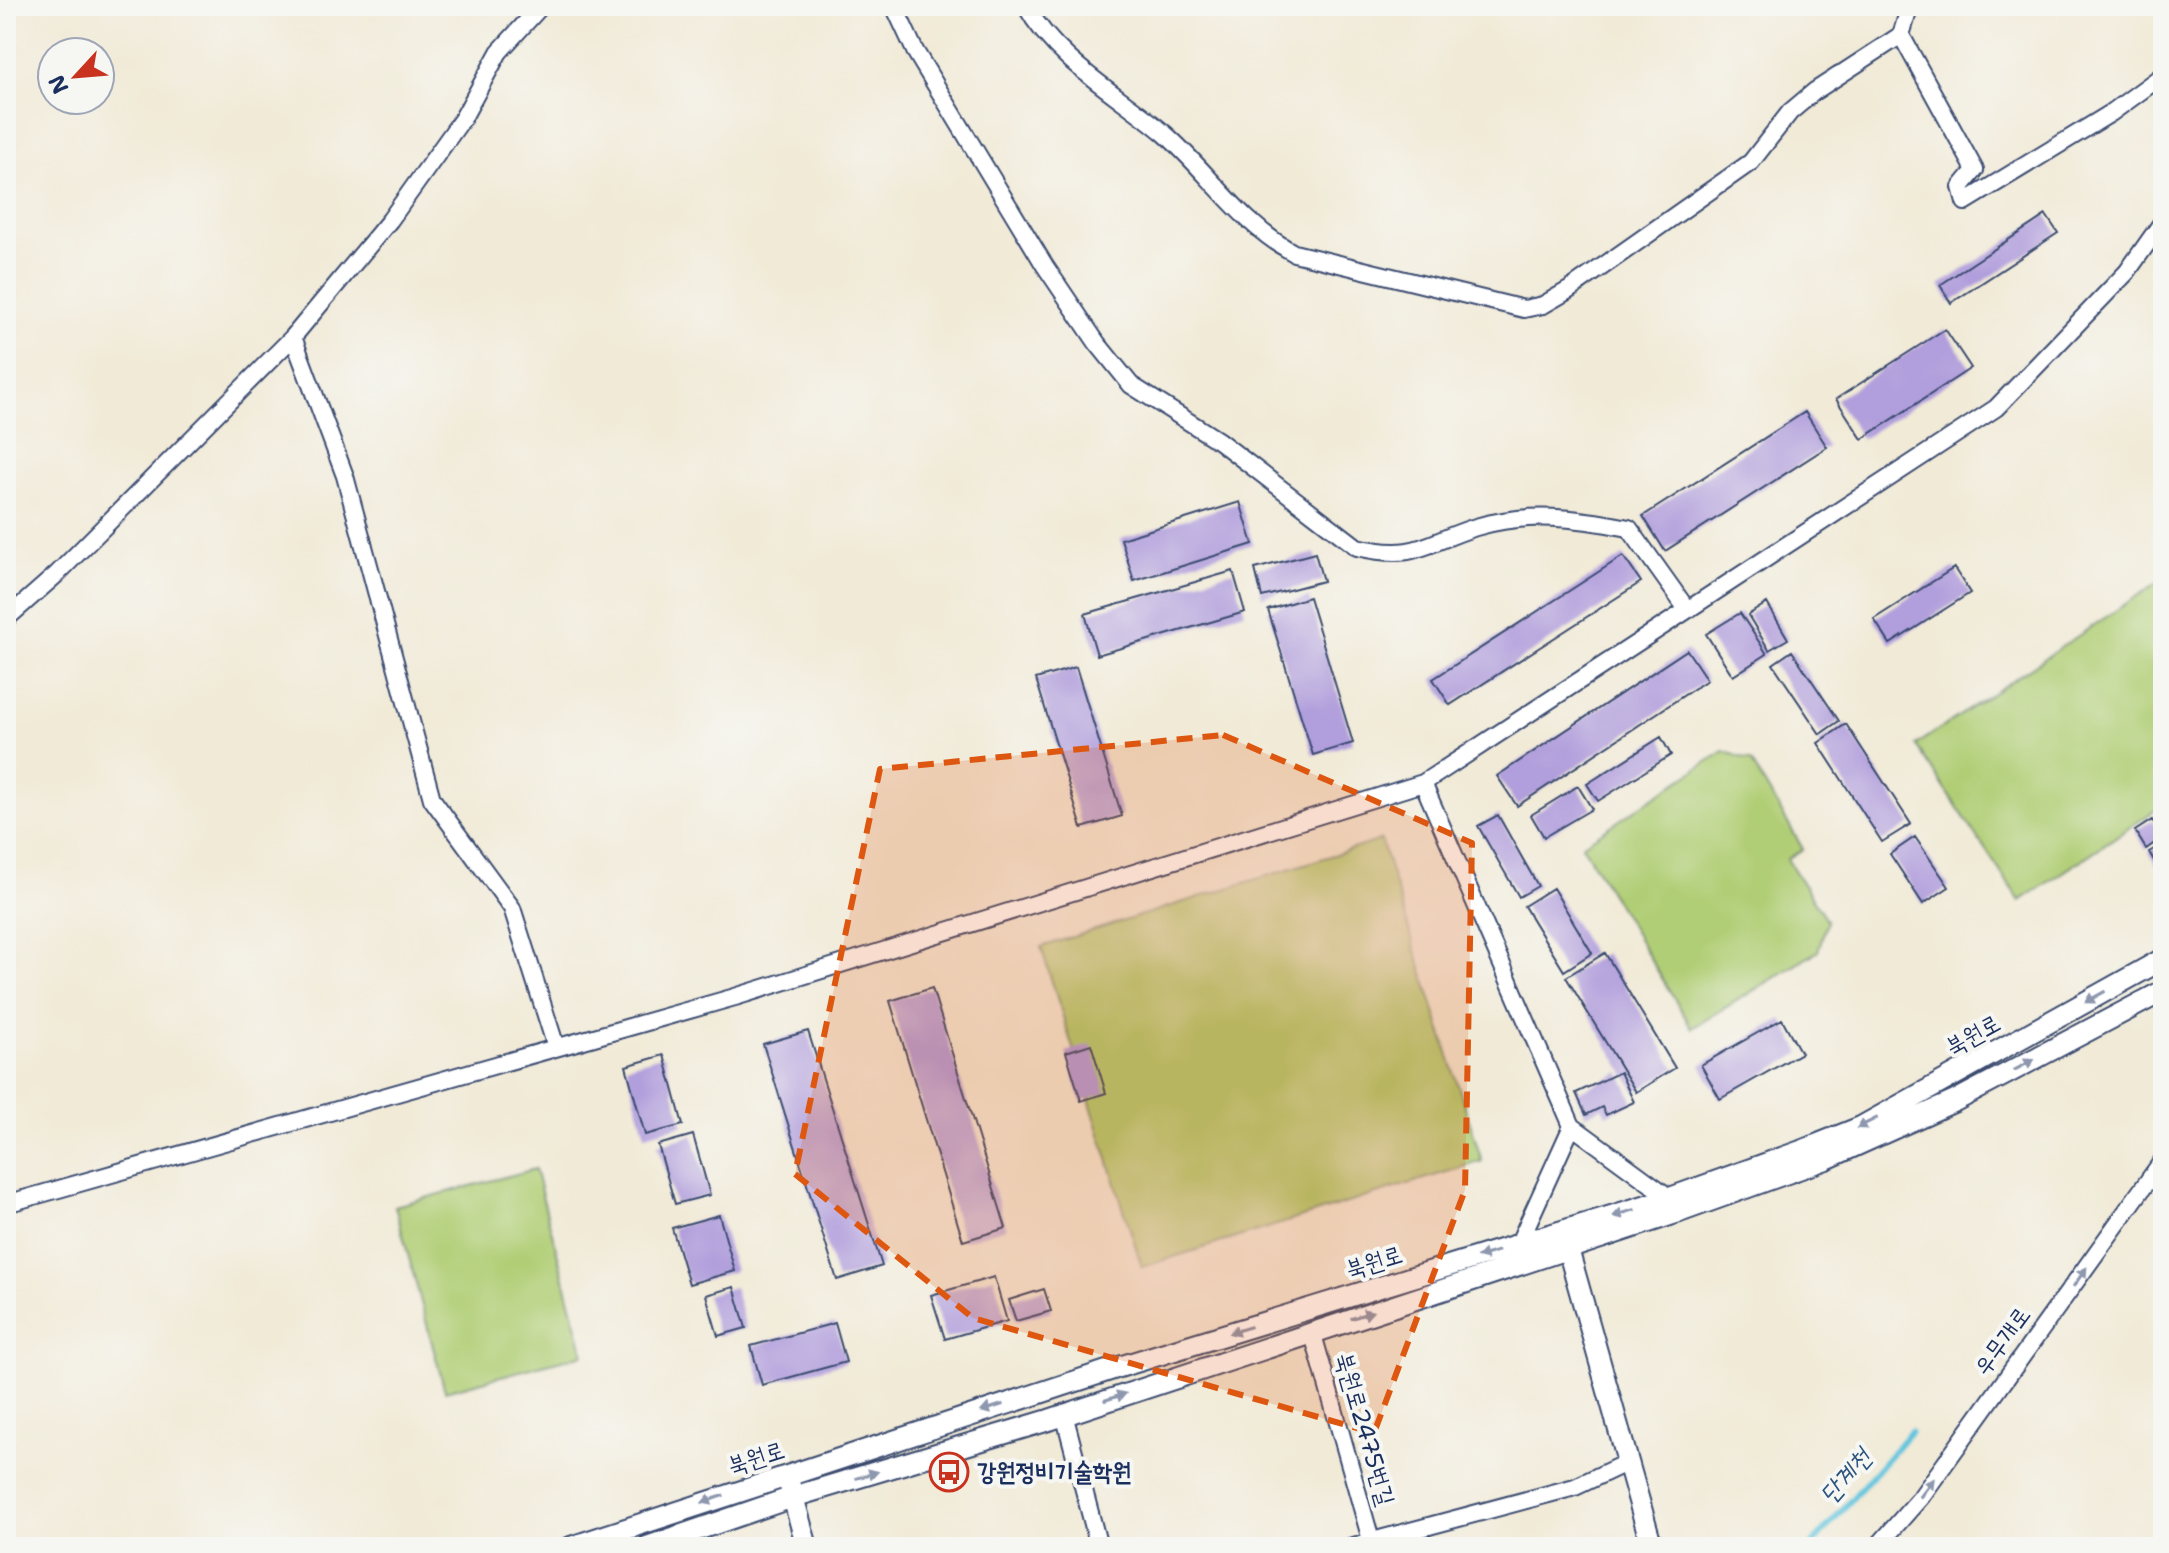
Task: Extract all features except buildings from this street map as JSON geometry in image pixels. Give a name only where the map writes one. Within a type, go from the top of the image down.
[{"type":"street","points":[[6,619],[57,574],[293,337],[390,220],[463,118],[499,52],[541,6]]},
{"type":"street","points":[[894,6],[915,51],[1045,266],[1097,343],[1131,385],[1219,441],[1357,547],[1385,553],[1423,550],[1476,527],[1563,516],[1616,525],[1629,528],[1686,608]]},
{"type":"street","points":[[1026,6],[1067,56],[1167,135],[1272,241],[1308,256],[1524,309],[1543,305],[1569,290],[1751,162],[1790,112],[1815,91],[1901,35],[1910,6]]},
{"type":"street","points":[[1901,35],[1975,170],[1961,187],[1965,202],[2111,113],[2163,75]]},
{"type":"street","points":[[6,1204],[735,997],[1423,783],[1686,608],[1996,408],[2127,272],[2163,221]]},
{"type":"street","points":[[293,337],[345,476],[432,799],[512,908],[556,1047]]},
{"type":"street","points":[[1423,783],[1572,1126],[1670,1198]]},
{"type":"street","name":"북원로","points":[[571,1547],[1116,1368],[1518,1245],[1566,1240],[1861,1127],[2163,959]]},
{"type":"street","name":"북원로","points":[[647,1547],[793,1497],[1064,1414],[1312,1331],[1566,1240],[1865,1143],[1955,1101],[2163,991]]},
{"type":"street","points":[[1518,1245],[1572,1126]]},
{"type":"street","name":"우무개로","points":[[1877,1547],[1940,1471],[2163,1160]]},
{"type":"street","points":[[1566,1240],[1652,1547]]},
{"type":"street","name":"북원로2475번길","points":[[1312,1331],[1372,1544],[1350,1547]]},
{"type":"street","points":[[1064,1414],[1099,1547]]},
{"type":"street","points":[[1372,1544],[1575,1487],[1628,1462]]},
{"type":"street","points":[[787,1475],[807,1547]]},
{"type":"street","points":[[2159,1547],[2163,1528]]},
{"type":"highlighted area","points":[[1223,735],[1472,843],[1465,1190],[1374,1433],[973,1318],[795,1174],[880,769]]},
{"type":"green space","points":[[2161,580],[2163,805],[2020,901],[1916,745]]},
{"type":"green space","points":[[1724,751],[1751,761],[1803,849],[1787,859],[1827,921],[1818,951],[1692,1028],[1582,845]]},
{"type":"green space","points":[[1381,840],[1482,1161],[1142,1267],[1041,947]]},
{"type":"green space","points":[[535,1169],[584,1354],[445,1391],[395,1206]]},
{"type":"waterway","name":"단계천","points":[[1810,1547],[1911,1431]]},
{"type":"place","name":"강원정비기술학원","points":[[949,1472]]}]
